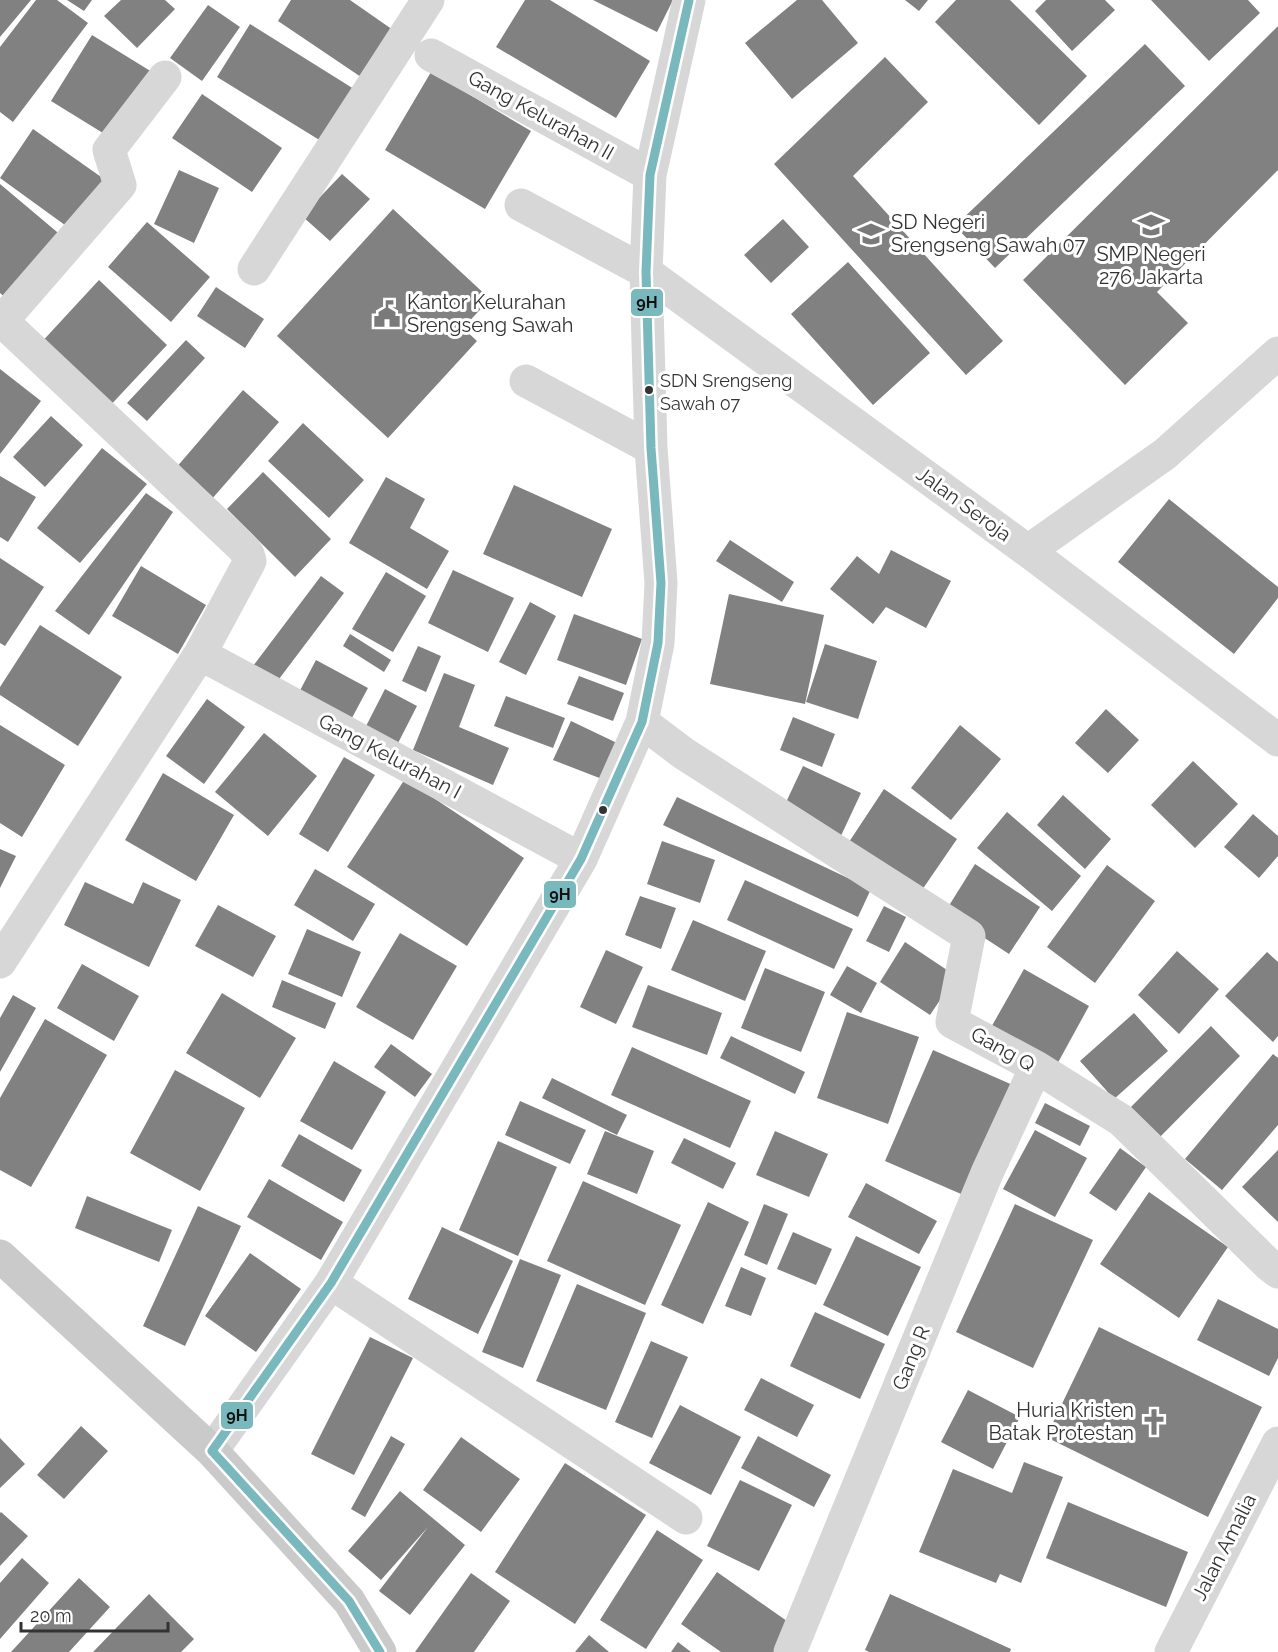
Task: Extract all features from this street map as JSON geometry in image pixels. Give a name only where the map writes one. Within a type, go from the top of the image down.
[{"type":"main road","points":[[0,1256],[212,1451],[349,1601],[380,1652]]},
{"type":"street","points":[[254,269],[428,0]]},
{"type":"street","points":[[212,1451],[331,1283],[581,859],[642,722],[658,643],[661,583],[651,448],[646,272],[650,175],[689,0]]},
{"type":"street","name":"Gang Kelurahan II","points":[[431,54],[650,175]]},
{"type":"street","points":[[0,962],[200,654],[250,561],[248,554],[1,320],[120,185],[109,150],[165,76]]},
{"type":"street","name":"Jalan Seroja","points":[[521,205],[646,272],[1028,551],[1278,740]]},
{"type":"street","points":[[1028,551],[1164,454],[1278,353]]},
{"type":"street","points":[[526,381],[651,448]]},
{"type":"street","name":"Gang Kelurahan I","points":[[200,654],[581,859]]},
{"type":"street","name":"Gang Q","points":[[642,722],[683,753],[969,936],[952,1022],[1036,1067],[1121,1120],[1278,1272]]},
{"type":"street","name":"Gang R","points":[[790,1652],[987,1173],[1036,1067]]},
{"type":"street","points":[[331,1283],[686,1518]]},
{"type":"street","name":"Jalan Amalia","points":[[1171,1652],[1278,1443]]},
{"type":"building","points":[[0,0],[31,0],[0,37]]},
{"type":"building","points":[[36,0],[57,0],[88,23],[13,122],[0,112],[0,47]]},
{"type":"building","points":[[67,0],[92,0],[84,11]]},
{"type":"building","points":[[121,0],[165,0],[175,9],[137,48],[104,16]]},
{"type":"building","points":[[291,0],[350,0],[393,30],[361,77],[278,21]]},
{"type":"building","points":[[525,0],[550,0],[650,61],[616,118],[496,47]]},
{"type":"building","points":[[593,0],[673,0],[657,32]]},
{"type":"building","points":[[797,0],[822,0],[858,43],[792,99],[745,43]]},
{"type":"building","points":[[905,0],[928,0],[919,11]]},
{"type":"building","points":[[956,0],[1010,0],[1087,76],[1039,125],[935,22]]},
{"type":"building","points":[[1046,0],[1105,0],[1115,10],[1072,51],[1035,11]]},
{"type":"building","points":[[1151,0],[1248,0],[1260,13],[1209,61]]},
{"type":"building","points":[[208,5],[240,27],[202,81],[170,58]]},
{"type":"building","points":[[250,24],[354,89],[321,141],[217,77]]},
{"type":"building","name":"SMP Negeri 276 Jakarta","points":[[1278,26],[1278,170],[1157,292],[1188,323],[1125,385],[1023,280]]},
{"type":"building","points":[[92,35],[152,72],[111,138],[51,101]]},
{"type":"building","points":[[1145,44],[1185,86],[995,268],[955,226]]},
{"type":"building","points":[[885,57],[928,102],[853,176],[1003,341],[966,375],[774,164]]},
{"type":"building","points":[[431,72],[531,131],[485,209],[385,150]]},
{"type":"building","points":[[202,94],[282,148],[252,192],[172,138]]},
{"type":"building","points":[[33,129],[104,179],[69,228],[0,178]]},
{"type":"building","points":[[179,170],[219,188],[194,243],[154,224]]},
{"type":"building","points":[[342,174],[370,199],[330,241],[302,216]]},
{"type":"building","points":[[0,184],[63,237],[9,301],[0,293]]},
{"type":"building","name":"Kantor Kelurahan Srengseng Sawah","points":[[393,209],[490,299],[463,328],[477,341],[388,438],[277,336]]},
{"type":"building","points":[[783,219],[809,247],[771,283],[744,255]]},
{"type":"building","points":[[147,222],[210,277],[171,322],[108,267]]},
{"type":"building","points":[[848,262],[930,353],[873,405],[791,314]]},
{"type":"building","points":[[99,280],[167,345],[106,410],[38,346]]},
{"type":"building","points":[[216,287],[264,319],[245,348],[197,316]]},
{"type":"building","points":[[186,340],[205,358],[147,421],[127,403]]},
{"type":"building","points":[[0,369],[41,401],[0,454]]},
{"type":"building","points":[[243,390],[279,422],[211,500],[175,469]]},
{"type":"building","points":[[51,416],[83,445],[45,487],[13,457]]},
{"type":"building","points":[[303,423],[364,480],[329,518],[268,461]]},
{"type":"building","points":[[102,448],[147,484],[80,563],[37,528]]},
{"type":"building","points":[[263,472],[331,539],[295,577],[227,509]]},
{"type":"building","points":[[0,476],[36,497],[8,542],[0,537]]},
{"type":"building","points":[[386,477],[425,499],[410,528],[449,551],[427,589],[349,543]]},
{"type":"building","points":[[514,485],[612,529],[582,597],[483,554]]},
{"type":"building","points":[[146,493],[173,512],[89,635],[55,611]]},
{"type":"building","points":[[1169,499],[1278,587],[1278,598],[1234,654],[1118,562]]},
{"type":"building","points":[[730,540],[794,582],[782,602],[716,561]]},
{"type":"building","points":[[891,550],[951,581],[926,628],[886,607],[873,624],[830,589],[857,556],[879,574]]},
{"type":"building","points":[[0,558],[44,587],[5,646],[0,643]]},
{"type":"building","points":[[141,566],[206,605],[178,654],[112,616]]},
{"type":"building","points":[[453,570],[514,598],[488,652],[428,623]]},
{"type":"building","points":[[386,572],[426,596],[393,652],[352,629]]},
{"type":"building","points":[[321,576],[344,593],[276,683],[253,666]]},
{"type":"building","points":[[729,594],[824,615],[805,704],[710,684]]},
{"type":"building","points":[[530,602],[556,616],[526,675],[499,662]]},
{"type":"building","points":[[574,614],[642,639],[626,685],[557,660]]},
{"type":"building","points":[[40,625],[122,677],[78,746],[0,695],[0,687]]},
{"type":"building","points":[[350,634],[391,660],[384,672],[343,646]]},
{"type":"building","points":[[825,644],[877,661],[858,719],[806,702]]},
{"type":"building","points":[[418,646],[441,656],[426,692],[402,681]]},
{"type":"building","points":[[316,660],[368,688],[346,729],[295,700]]},
{"type":"building","points":[[444,673],[475,685],[459,727],[509,748],[493,785],[413,750]]},
{"type":"building","points":[[579,676],[624,693],[613,721],[567,704]]},
{"type":"building","points":[[385,689],[417,706],[395,749],[363,732]]},
{"type":"building","points":[[506,696],[565,718],[553,748],[494,726]]},
{"type":"building","points":[[207,699],[245,727],[204,784],[166,756]]},
{"type":"building","points":[[1106,709],[1139,740],[1108,773],[1075,743]]},
{"type":"building","points":[[793,717],[835,734],[822,767],[780,750]]},
{"type":"building","points":[[571,721],[617,743],[602,779],[553,760]]},
{"type":"building","points":[[0,725],[65,765],[22,837],[0,823]]},
{"type":"building","points":[[960,725],[1001,759],[951,820],[911,788]]},
{"type":"building","points":[[264,733],[317,776],[268,836],[215,792]]},
{"type":"building","points":[[344,757],[375,775],[328,852],[299,834]]},
{"type":"building","points":[[1193,761],[1238,804],[1195,848],[1151,805]]},
{"type":"building","points":[[803,766],[861,793],[839,840],[781,813]]},
{"type":"building","points":[[163,773],[234,815],[196,881],[125,840]]},
{"type":"building","points":[[405,779],[524,858],[467,946],[347,867]]},
{"type":"building","points":[[884,789],[957,839],[922,890],[849,842]]},
{"type":"building","points":[[1063,795],[1111,839],[1085,869],[1037,825]]},
{"type":"building","points":[[677,797],[871,889],[858,917],[663,825]]},
{"type":"building","points":[[1007,812],[1081,876],[1052,911],[977,848]]},
{"type":"building","points":[[1253,814],[1278,836],[1278,856],[1259,878],[1224,847]]},
{"type":"building","points":[[662,841],[715,860],[700,903],[647,884]]},
{"type":"building","points":[[0,849],[16,856],[0,888]]},
{"type":"building","points":[[975,864],[1040,907],[1009,954],[945,912]]},
{"type":"building","points":[[1107,865],[1155,901],[1095,983],[1047,947]]},
{"type":"building","points":[[315,869],[375,904],[353,941],[294,905]]},
{"type":"building","points":[[745,880],[853,929],[834,969],[727,920]]},
{"type":"building","points":[[85,882],[133,904],[143,882],[181,900],[149,967],[64,925]]},
{"type":"building","points":[[640,896],[676,908],[661,949],[625,935]]},
{"type":"building","points":[[218,905],[276,936],[253,977],[195,946]]},
{"type":"building","points":[[884,906],[906,917],[889,952],[866,941]]},
{"type":"building","points":[[693,920],[766,951],[745,1001],[671,970]]},
{"type":"building","points":[[307,929],[361,952],[342,997],[288,974]]},
{"type":"building","points":[[400,933],[457,966],[413,1040],[356,1007]]},
{"type":"building","points":[[905,942],[956,976],[930,1015],[880,982]]},
{"type":"building","points":[[606,950],[643,967],[616,1024],[580,1007]]},
{"type":"building","points":[[1177,951],[1219,989],[1179,1034],[1138,995]]},
{"type":"building","points":[[1267,952],[1278,962],[1278,1036],[1273,1042],[1225,996]]},
{"type":"building","points":[[82,964],[139,996],[114,1041],[57,1008]]},
{"type":"building","points":[[847,966],[877,983],[861,1013],[830,995]]},
{"type":"building","points":[[765,968],[825,992],[801,1052],[741,1028]]},
{"type":"building","points":[[1024,969],[1089,1006],[1055,1068],[989,1031]]},
{"type":"building","points":[[282,980],[336,1003],[325,1029],[272,1007]]},
{"type":"building","points":[[648,985],[722,1013],[707,1055],[632,1027]]},
{"type":"building","points":[[222,993],[296,1038],[260,1098],[186,1053]]},
{"type":"building","points":[[13,995],[36,1008],[0,1072],[0,1018]]},
{"type":"building","points":[[847,1012],[919,1037],[888,1124],[817,1098]]},
{"type":"building","points":[[1134,1013],[1168,1051],[1114,1099],[1080,1061]]},
{"type":"building","points":[[45,1019],[107,1055],[31,1187],[0,1170],[0,1098]]},
{"type":"building","points":[[1211,1026],[1240,1056],[1157,1140],[1128,1110]]},
{"type":"building","points":[[731,1036],[805,1072],[795,1094],[720,1058]]},
{"type":"building","points":[[391,1044],[432,1074],[415,1097],[374,1067]]},
{"type":"building","points":[[632,1047],[751,1101],[730,1148],[611,1095]]},
{"type":"building","points":[[933,1050],[1015,1086],[968,1197],[885,1161]]},
{"type":"building","points":[[1273,1054],[1278,1058],[1278,1125],[1222,1190],[1185,1159]]},
{"type":"building","points":[[334,1061],[386,1092],[352,1150],[300,1121]]},
{"type":"building","points":[[175,1070],[245,1108],[200,1191],[130,1153]]},
{"type":"building","points":[[552,1078],[627,1115],[617,1135],[542,1098]]},
{"type":"building","points":[[520,1101],[586,1130],[570,1164],[505,1135]]},
{"type":"building","points":[[1045,1103],[1090,1126],[1080,1146],[1035,1123]]},
{"type":"building","points":[[1035,1130],[1087,1158],[1055,1217],[1003,1189]]},
{"type":"building","points":[[605,1131],[654,1151],[637,1194],[587,1174]]},
{"type":"building","points":[[775,1131],[828,1154],[809,1197],[756,1175]]},
{"type":"building","points":[[299,1134],[362,1170],[344,1202],[281,1166]]},
{"type":"building","points":[[684,1138],[736,1163],[723,1189],[671,1163]]},
{"type":"building","points":[[498,1141],[557,1167],[518,1256],[459,1230]]},
{"type":"building","points":[[1120,1148],[1146,1167],[1116,1211],[1089,1193]]},
{"type":"building","points":[[1278,1150],[1278,1222],[1242,1187]]},
{"type":"building","points":[[269,1179],[343,1222],[321,1260],[247,1217]]},
{"type":"building","points":[[583,1181],[681,1225],[645,1305],[547,1261]]},
{"type":"building","points":[[866,1183],[937,1221],[919,1254],[848,1217]]},
{"type":"building","points":[[1149,1192],[1228,1247],[1179,1318],[1100,1264]]},
{"type":"building","points":[[87,1196],[172,1230],[159,1262],[75,1228]]},
{"type":"building","points":[[708,1202],[749,1222],[703,1324],[661,1305]]},
{"type":"building","points":[[764,1204],[788,1214],[767,1265],[744,1255]]},
{"type":"building","points":[[1015,1204],[1093,1240],[1033,1368],[956,1332]]},
{"type":"building","points":[[198,1206],[241,1226],[185,1346],[143,1326]]},
{"type":"building","points":[[442,1227],[513,1261],[478,1334],[408,1299]]},
{"type":"building","points":[[793,1232],[832,1249],[816,1285],[777,1269]]},
{"type":"building","points":[[856,1236],[921,1267],[888,1336],[823,1305]]},
{"type":"building","points":[[250,1253],[301,1289],[256,1352],[205,1316]]},
{"type":"building","points":[[520,1259],[561,1275],[523,1368],[482,1352]]},
{"type":"building","points":[[741,1267],[766,1278],[751,1316],[725,1306]]},
{"type":"building","points":[[577,1284],[646,1313],[606,1410],[536,1381]]},
{"type":"building","points":[[1218,1299],[1278,1329],[1278,1358],[1269,1376],[1197,1340]]},
{"type":"building","points":[[815,1312],[885,1344],[860,1399],[790,1366]]},
{"type":"building","name":"Huria Kristen Batak Protestan","points":[[1099,1327],[1262,1407],[1208,1517],[1046,1437]]},
{"type":"building","points":[[370,1337],[413,1358],[354,1475],[311,1454]]},
{"type":"building","points":[[651,1341],[688,1357],[652,1438],[615,1422]]},
{"type":"building","points":[[761,1378],[814,1405],[797,1437],[744,1410]]},
{"type":"building","points":[[968,1390],[1020,1417],[993,1469],[941,1442]]},
{"type":"building","points":[[680,1405],[741,1437],[711,1495],[649,1463]]},
{"type":"building","points":[[81,1426],[108,1451],[64,1499],[37,1475]]},
{"type":"building","points":[[391,1436],[405,1444],[365,1517],[351,1509]]},
{"type":"building","points":[[758,1436],[831,1475],[814,1507],[741,1468]]},
{"type":"building","points":[[461,1437],[520,1479],[481,1532],[423,1490]]},
{"type":"building","points":[[0,1438],[25,1464],[0,1488]]},
{"type":"building","points":[[1024,1462],[1063,1477],[1021,1583],[1000,1574],[996,1583],[919,1552],[953,1469],[1012,1493]]},
{"type":"building","points":[[565,1463],[646,1515],[575,1624],[495,1572]]},
{"type":"building","points":[[740,1480],[792,1505],[759,1571],[707,1546]]},
{"type":"building","points":[[400,1491],[465,1545],[410,1615],[379,1591],[428,1527],[381,1580],[348,1551]]},
{"type":"building","points":[[1068,1502],[1188,1552],[1166,1607],[1046,1558]]},
{"type":"building","points":[[0,1513],[28,1536],[0,1566]]},
{"type":"building","points":[[657,1530],[703,1560],[646,1649],[600,1620]]},
{"type":"building","points":[[22,1558],[49,1583],[0,1639],[0,1583]]},
{"type":"building","points":[[717,1572],[794,1626],[776,1652],[721,1652],[681,1624]]},
{"type":"building","points":[[471,1573],[510,1601],[474,1652],[415,1652]]},
{"type":"building","points":[[79,1578],[110,1607],[69,1652],[11,1652]]},
{"type":"building","points":[[149,1594],[194,1639],[181,1652],[93,1652]]},
{"type":"building","points":[[890,1594],[1011,1649],[1010,1652],[869,1652],[865,1650]]},
{"type":"building","points":[[589,1635],[609,1652],[575,1652]]},
{"type":"building","points":[[678,1642],[691,1652],[671,1652]]},
{"type":"transit line","name":"9H","points":[[380,1652],[349,1601],[212,1451],[331,1283],[581,859],[642,722],[658,643],[661,583],[651,448],[646,272],[650,175],[689,0]]},
{"type":"place","name":"SMP Negeri 276 Jakarta","points":[[1151,225]]},
{"type":"place","name":"SD Negeri Srengseng Sawah 07","points":[[871,234]]},
{"type":"place","name":"Kantor Kelurahan Srengseng Sawah","points":[[387,314]]},
{"type":"place","name":"SDN Srengseng Sawah 07","points":[[649,390]]},
{"type":"place","name":"Huria Kristen Batak Protestan","points":[[1154,1422]]}]
